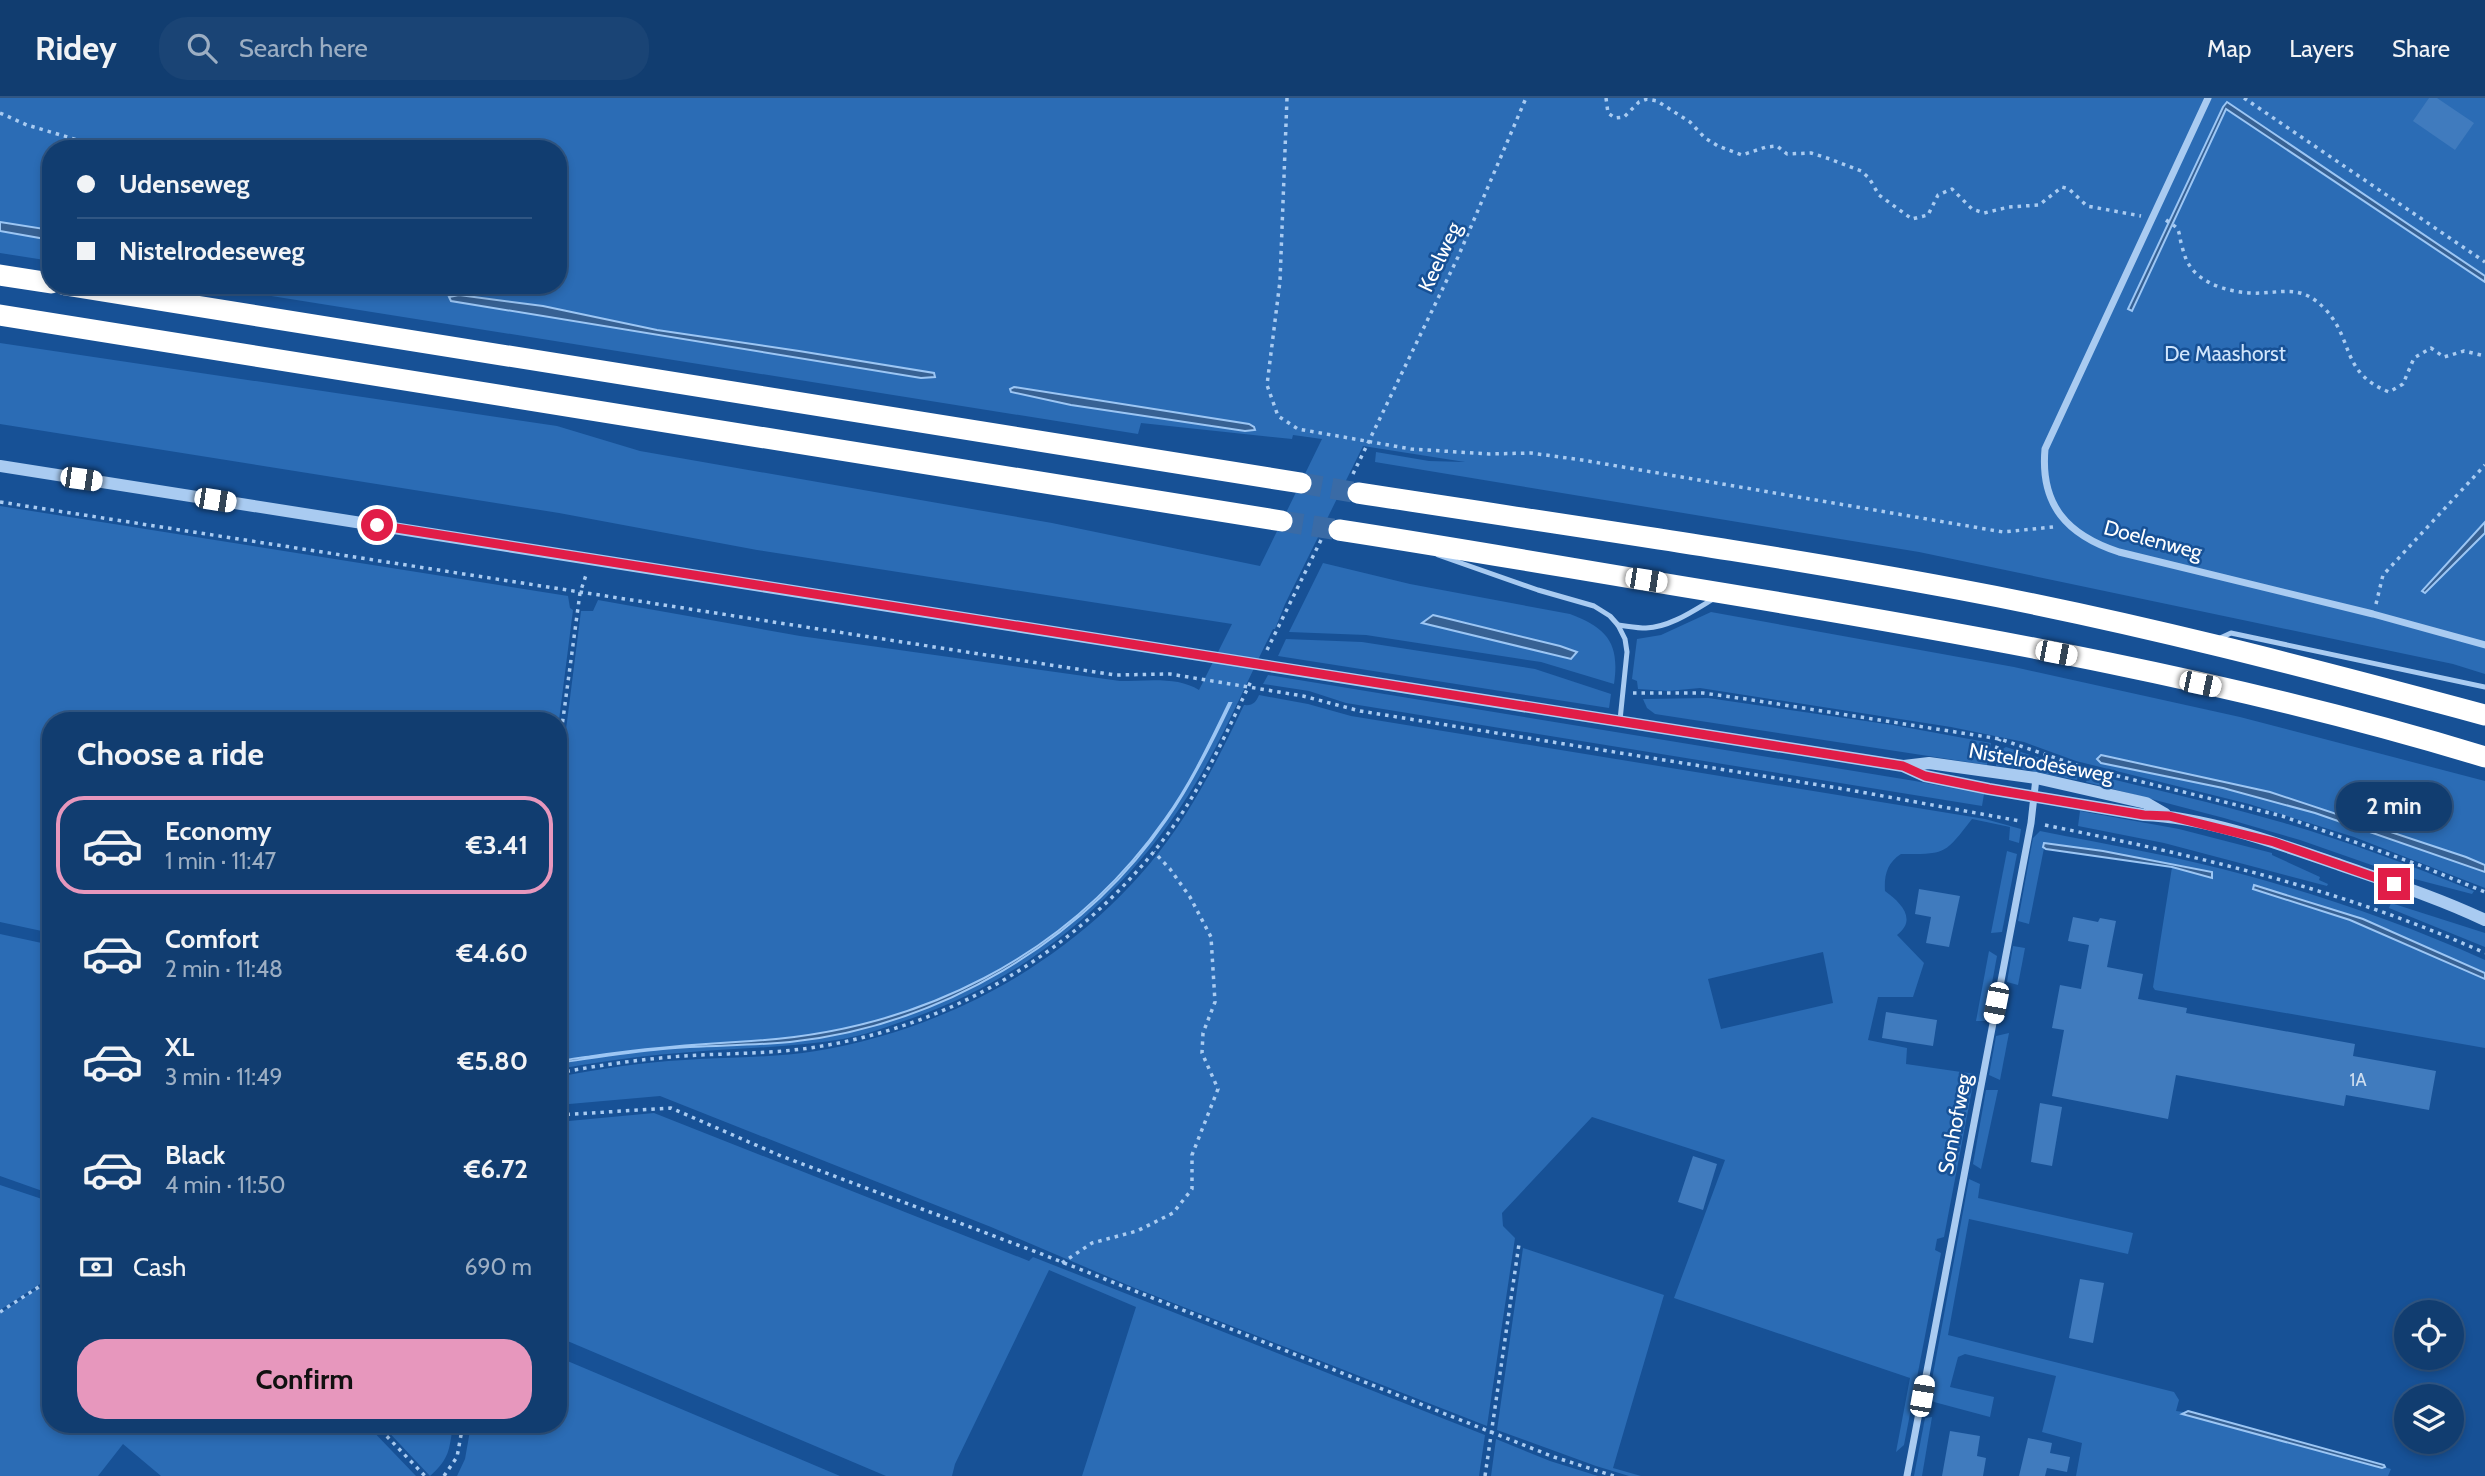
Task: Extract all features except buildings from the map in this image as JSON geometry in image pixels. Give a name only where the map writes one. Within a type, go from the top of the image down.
[{"type":"highway","points":[[0,275],[42,282]]},
{"type":"highway","points":[[121,294],[1301,483]]},
{"type":"highway","points":[[0,315],[1282,521]]},
{"type":"highway","points":[[1355,484],[1957,589],[2208,643],[2485,715]]},
{"type":"highway","points":[[1331,533],[1385,537],[1724,593],[2105,663],[2271,700],[2485,757]]},
{"type":"street","name":"Doelenweg","points":[[2208,98],[2045,449],[2043,470],[2048,494],[2057,512],[2076,532],[2095,544],[2119,552],[2373,614],[2485,645]]},
{"type":"street","name":"Nistelrodeseweg","points":[[0,466],[1903,766],[1925,776],[2033,797],[2144,815],[2169,816],[2274,842],[2394,884],[2485,920]]},
{"type":"street","name":"Nistelrodeseweg","points":[[1903,766],[1929,763],[2036,778],[2146,803],[2169,816]]},
{"type":"street","name":"Sonhofweg","points":[[1907,1476],[2031,822],[2036,778]]},
{"type":"lane","points":[[1385,537],[1423,550]]},
{"type":"lane","points":[[1436,555],[1594,606],[1610,616],[1625,639],[1627,652],[1620,720]]},
{"type":"lane","points":[[1618,625],[1647,628],[1660,626],[1724,593]]},
{"type":"lane","points":[[2208,643],[2231,633],[2485,687]]},
{"type":"path","points":[[1287,98],[1280,281],[1267,385],[1278,416],[1298,429],[1411,449],[1489,454],[1531,453],[1582,460],[2003,532],[2070,526]]},
{"type":"path","name":"Keelweg","points":[[1355,484],[1376,427],[1458,257],[1526,98]]},
{"type":"path","points":[[1606,98],[1608,113],[1615,118],[1624,117],[1639,102],[1647,99],[1657,101],[1689,122],[1705,138],[1742,155],[1777,146],[1787,154],[1811,153],[1861,171],[1869,178],[1879,195],[1912,219],[1928,215],[1938,195],[1952,188],[1972,209],[1984,213],[2009,207],[2039,205],[2062,187],[2069,189],[2087,206],[2165,220],[2178,229],[2190,269],[2212,284],[2234,291],[2302,292],[2316,301],[2340,330],[2348,355],[2370,384],[2389,392],[2403,383],[2414,358],[2431,348],[2444,357],[2464,351],[2485,356]]},
{"type":"path","points":[[2244,98],[2485,262]]},
{"type":"path","points":[[0,113],[79,140]]},
{"type":"path","points":[[2373,614],[2383,575],[2485,465]]},
{"type":"path","points":[[0,502],[1115,675],[1170,674],[1303,696],[1373,714],[2031,822],[2166,850],[2307,886],[2485,953]]},
{"type":"path","points":[[1262,660],[1331,533]]},
{"type":"path","points":[[564,712],[580,593]]},
{"type":"path","points":[[567,1072],[680,1056],[814,1047],[859,1038],[917,1021],[984,992],[1049,951],[1107,902],[1153,852],[1201,782],[1256,673]]},
{"type":"path","points":[[1623,692],[1648,695],[1703,693],[2000,739],[2085,768],[2282,817],[2419,865],[2485,892]]},
{"type":"path","points":[[1062,1262],[1092,1243],[1137,1231],[1173,1213],[1192,1189],[1192,1155],[1218,1089],[1202,1054],[1203,1033],[1215,1002],[1211,937],[1190,897],[1170,869],[1153,852]]},
{"type":"path","points":[[567,1114],[671,1108],[781,1156],[1062,1262],[1554,1457],[1614,1476]]},
{"type":"path","points":[[1485,1476],[1519,1244]]},
{"type":"path","points":[[0,1312],[42,1285]]},
{"type":"path","points":[[384,1433],[425,1476]]},
{"type":"path","points":[[444,1476],[457,1457],[461,1433]]},
{"type":"green space","name":"De Maashorst","points":[[0,98],[2485,98],[2485,674],[2453,664],[1919,552],[1375,462],[1376,452],[1429,461],[1465,462],[1363,446],[1275,629],[1197,781],[1141,860],[1072,928],[1034,957],[950,1004],[866,1033],[823,1042],[649,1056],[567,1068],[567,722],[581,611],[593,611],[598,600],[800,636],[1120,681],[1171,681],[1199,690],[1232,624],[757,550],[559,513],[0,424],[0,343],[557,426],[640,451],[1052,523],[1260,566],[1322,439],[1293,435],[1292,439],[1141,423],[1138,434],[259,294],[567,294],[567,140],[42,140],[42,238],[27,236],[42,238],[42,260],[0,253]]},
{"type":"green space","points":[[0,506],[568,596],[570,608],[573,610],[560,712],[42,712],[42,931],[0,922]]},
{"type":"green space","points":[[1323,563],[1410,584],[1570,614],[1583,619],[1602,631],[1608,639],[1615,658],[1614,684],[1541,662],[1366,635],[1289,632]],"holes":[[[1433,615],[1577,652],[1571,659],[1423,623]]]},
{"type":"green space","points":[[1711,612],[2014,667],[2240,717],[2485,781],[2485,865],[2270,792],[2101,755],[2315,813],[2485,872],[2485,888],[2354,837],[2249,804],[2076,761],[2024,742],[1951,727],[1700,688],[1668,691],[1638,689],[1637,681],[1632,679],[1637,639],[1661,635]]},
{"type":"green space","points":[[1286,639],[1362,642],[1535,669],[1611,694],[1609,708],[1278,656]]},
{"type":"green space","points":[[1268,675],[1915,781],[1984,794],[1982,806],[1346,703],[1309,691],[1263,684]]},
{"type":"green space","points":[[1259,695],[1308,704],[1351,716],[1985,819],[2021,829],[2019,843],[2009,840],[2010,827],[1972,819],[1943,850],[1927,854],[1901,854],[1892,861],[1886,875],[1885,891],[1901,906],[1906,917],[1903,929],[1897,935],[1924,963],[1913,997],[1878,997],[1868,1040],[1907,1048],[1906,1064],[1975,1074],[1944,1237],[1937,1239],[1935,1250],[1941,1253],[1904,1445],[1896,1452],[1910,1378],[1674,1298],[1725,1160],[1592,1117],[1502,1213],[1503,1226],[1515,1238],[1487,1426],[1130,1286],[991,1227],[660,1096],[567,1104],[567,1075],[652,1062],[800,1053],[870,1039],[924,1022],[975,1000],[1024,972],[1070,940],[1113,903],[1151,862],[1184,817],[1216,762],[1244,705],[1255,702]],"holes":[[[1823,952],[1833,1003],[1721,1029],[1708,979]]]},
{"type":"green space","points":[[1708,698],[1893,725],[1991,743],[1987,765],[1655,714],[1647,708],[1643,699]]},
{"type":"green space","points":[[2006,747],[2079,771],[2077,780],[1996,766],[1999,751]]},
{"type":"green space","points":[[2090,774],[2302,828],[2474,891],[2472,894],[2403,876],[2300,840],[2086,782]]},
{"type":"green space","points":[[2080,811],[2179,829],[2272,853],[2320,877],[2319,880],[2328,884],[2327,886],[2164,843],[2078,826]]},
{"type":"green space","points":[[2040,831],[2198,863],[2279,885],[2398,924],[2485,960],[2485,973],[2363,919],[2254,885],[2253,889],[2350,920],[2485,979],[2485,1048],[2155,990],[2153,987],[2172,867],[2211,878],[2172,864],[2045,843],[2029,924],[2018,921],[2033,838]]},
{"type":"green space","points":[[2007,851],[2017,854],[2002,932],[1991,933]]},
{"type":"green space","points":[[2391,903],[2485,933],[2485,947],[2389,908]]},
{"type":"green space","points":[[0,934],[42,943],[42,1191],[0,1176]]},
{"type":"green space","points":[[2013,946],[2025,948],[2018,985],[2007,982]]},
{"type":"green space","points":[[1989,951],[1997,956],[1985,1021],[1976,1021]]},
{"type":"green space","points":[[2009,1033],[2000,1080],[1989,1075],[1996,1036]]},
{"type":"green space","points":[[1986,1090],[1998,1090],[1981,1169],[1973,1164]]},
{"type":"green space","points":[[654,1113],[1029,1261],[1033,1257],[1485,1435],[1479,1476],[1082,1476],[1136,1307],[1049,1270],[955,1464],[952,1476],[886,1476],[567,1341],[567,1121]]},
{"type":"green space","points":[[1969,1179],[1980,1184],[1978,1198],[2133,1233],[2128,1254],[1969,1219],[1948,1335],[2174,1392],[2179,1400],[2176,1411],[2183,1414],[2391,1469],[2388,1476],[2076,1476],[2082,1443],[2042,1432],[2056,1376],[1965,1354],[1958,1357],[1950,1387],[1994,1397],[1990,1417],[1934,1402],[1929,1396]]},
{"type":"green space","points":[[0,1185],[42,1199],[42,1283],[0,1310]]},
{"type":"green space","points":[[1523,1248],[1664,1295],[1613,1468],[1641,1476],[1629,1476],[1596,1466],[1497,1430]]},
{"type":"green space","points":[[42,1286],[42,1433],[375,1433],[416,1476],[161,1476],[123,1444],[98,1476],[0,1476],[0,1313]]},
{"type":"green space","points":[[567,1361],[840,1476],[457,1476],[465,1459],[470,1433],[567,1433]]},
{"type":"green space","points":[[1932,1417],[1922,1476],[1914,1476],[1925,1418]]},
{"type":"green space","points":[[390,1433],[452,1433],[445,1459],[430,1476]]},
{"type":"green space","points":[[1496,1439],[1550,1461],[1598,1476],[1491,1476]]},
{"type":"shaded area","points":[[2227,102],[2485,276],[2485,282],[2226,109],[2132,311],[2128,309]]},
{"type":"shaded area","points":[[0,222],[42,229],[42,238],[0,231]]},
{"type":"shaded area","points":[[459,295],[543,306],[657,330],[934,373],[935,377],[921,378],[451,301],[449,297]]},
{"type":"shaded area","points":[[1014,387],[1249,424],[1255,430],[1245,431],[1071,405],[1011,392],[1010,389]]},
{"type":"shaded area","points":[[2485,522],[2485,533],[2425,593],[2422,591]]},
{"type":"shaded area","points":[[1433,615],[1577,652],[1571,659],[1422,623]]},
{"type":"shaded area","points":[[1231,703],[1185,791],[1167,819],[1133,863],[1094,903],[1050,939],[1003,971],[953,997],[900,1018],[846,1033],[790,1042],[663,1049],[567,1062],[570,1059],[633,1051],[813,1034],[873,1021],[930,1003],[984,978],[1035,947],[1083,910],[1126,868],[1165,819],[1200,762]]},
{"type":"shaded area","points":[[2101,755],[2270,792],[2466,857],[2485,865],[2485,872],[2315,813],[2223,788],[2101,763],[2097,759]]},
{"type":"shaded area","points":[[2044,843],[2103,851],[2212,872],[2212,878],[2172,867],[2046,849],[2043,847]]},
{"type":"shaded area","points":[[2254,885],[2363,919],[2485,973],[2485,979],[2350,920],[2253,889]]},
{"type":"shaded area","points":[[2188,1411],[2384,1465],[2385,1467],[2182,1414]]},
{"type":"tunnel","points":[[1301,483],[1358,493]]},
{"type":"tunnel","points":[[1282,521],[1339,530]]},
{"type":"route","points":[[377,525],[1903,766],[1925,776],[1989,789],[2144,815],[2169,816],[2274,842],[2394,884]]}]
